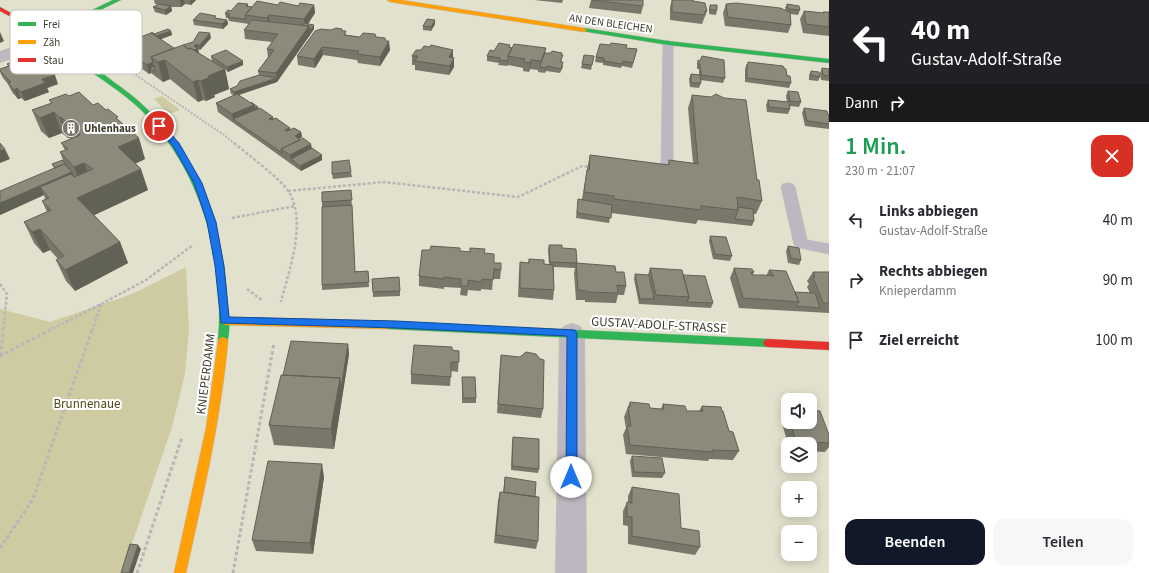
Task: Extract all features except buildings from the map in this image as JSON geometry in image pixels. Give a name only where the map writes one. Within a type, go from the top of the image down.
[{"type":"street","points":[[97,10],[118,0]]},
{"type":"street","name":"AN DEN BLEICHEN","points":[[390,0],[668,43],[829,62]]},
{"type":"street","name":"KNIEPERDAMM","points":[[0,9],[10,14]]},
{"type":"street","points":[[0,57],[10,54]]},
{"type":"street","name":"KNIEPERDAMM","points":[[98,74],[142,107],[176,145],[198,183],[212,222],[220,266],[225,321],[219,385],[206,455],[180,573]]},
{"type":"street","name":"GUSTAV-ADOLF-STRASSE","points":[[225,321],[388,324],[829,346]]},
{"type":"street","points":[[571,573],[572,333]]},
{"type":"lane","points":[[667,172],[668,43]]},
{"type":"lane","points":[[788,187],[801,244],[829,248]]},
{"type":"path","points":[[134,74],[224,135],[275,178],[288,191],[295,206],[296,242],[280,306]]},
{"type":"path","points":[[288,191],[384,182],[518,197],[582,166],[597,168]]},
{"type":"path","points":[[228,218],[295,206]]},
{"type":"path","points":[[193,239],[196,252]]},
{"type":"path","points":[[1,356],[146,280],[194,244]]},
{"type":"path","points":[[0,284],[7,294],[1,356]]},
{"type":"path","points":[[0,548],[33,498],[101,304]]},
{"type":"path","points":[[233,573],[274,342]]},
{"type":"path","points":[[137,573],[183,434]]},
{"type":"green space","points":[[162,96],[180,110],[169,114],[154,99]]},
{"type":"green space","name":"Brunnenaue","points":[[186,267],[189,330],[185,374],[172,427],[122,573],[0,573],[0,309],[50,322],[132,294]]},
{"type":"traffic: fast","points":[[97,10],[118,0]]},
{"type":"traffic: fast","points":[[584,30],[668,43],[829,61]]},
{"type":"traffic: fast","points":[[98,74],[135,101],[160,126],[175,145],[199,188],[214,233],[219,258],[224,319],[223,341]]},
{"type":"traffic: fast","points":[[387,325],[768,343]]},
{"type":"traffic: slow","points":[[390,0],[584,30]]},
{"type":"traffic: slow","points":[[225,321],[387,325]]},
{"type":"traffic: slow","points":[[180,573],[211,428],[223,341]]},
{"type":"traffic: jam","points":[[0,9],[10,14]]},
{"type":"traffic: jam","points":[[768,343],[829,346]]},
{"type":"place","name":"Uhlenhaus","points":[[71,128]]},
{"type":"route","points":[[159,126],[176,145],[198,183],[212,222],[220,266],[225,321],[278,321],[396,325],[572,333],[571,477]]}]
